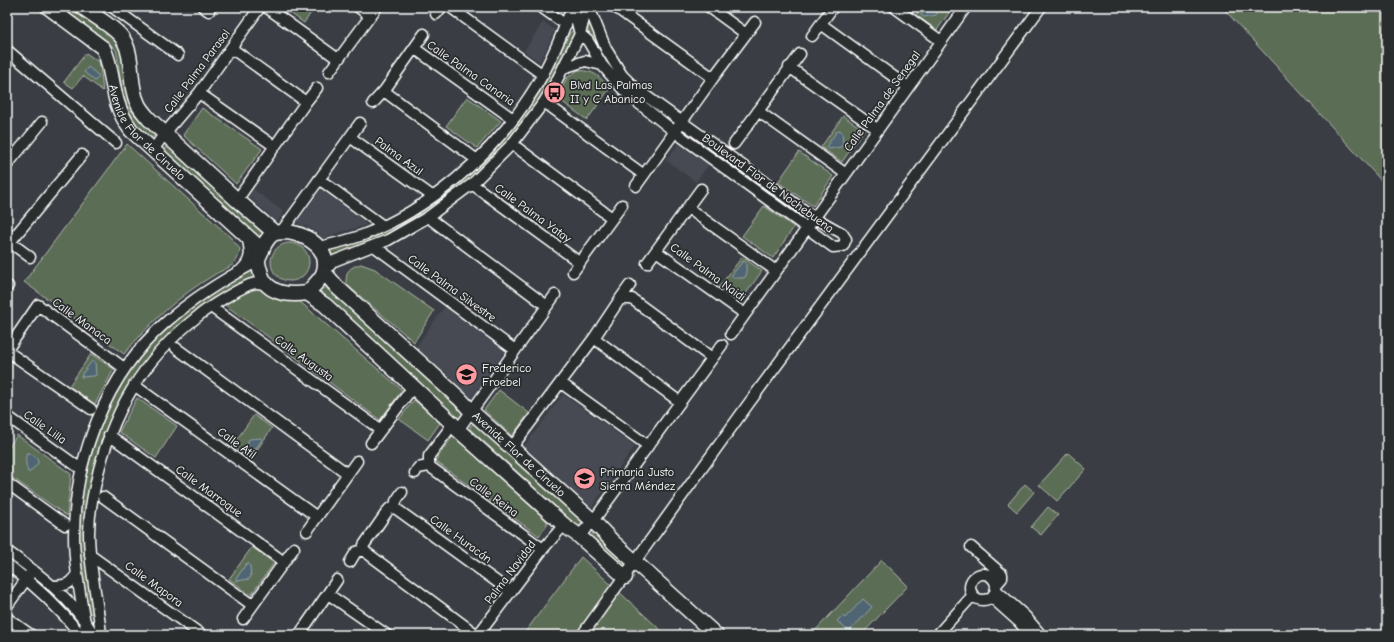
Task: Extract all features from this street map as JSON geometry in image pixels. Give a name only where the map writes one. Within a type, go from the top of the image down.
[{"type":"main road","name":"Avenide Flor de Ciruelo","points":[[48,7],[103,48],[107,55],[116,100],[123,119],[131,130],[247,236],[260,256]]},
{"type":"main road","name":"Avenide Flor de Ciruelo","points":[[82,7],[114,30],[125,44],[137,103],[149,119],[237,200],[278,233]]},
{"type":"main road","points":[[278,233],[296,234],[305,237],[319,247],[325,258],[324,272],[307,293],[294,295],[285,294],[266,285],[261,278],[260,256],[269,237],[278,233]]},
{"type":"main road","name":"Avenide Flor de Ciruelo","points":[[324,272],[337,287],[460,398],[471,411],[716,635]]},
{"type":"main road","name":"Avenide Flor de Ciruelo","points":[[307,293],[325,305],[564,525],[579,536],[625,577]]},
{"type":"street","points":[[112,7],[178,55]]},
{"type":"street","name":"Calle Palma Parasol","points":[[153,150],[165,133],[199,93],[260,7]]},
{"type":"street","points":[[266,7],[338,59]]},
{"type":"street","points":[[358,7],[370,16]]},
{"type":"street","points":[[329,72],[377,7]]},
{"type":"street","points":[[450,7],[543,75]]},
{"type":"street","points":[[541,7],[566,25]]},
{"type":"street","points":[[319,247],[362,235],[407,213],[432,196],[477,160],[503,133],[529,98],[543,75],[573,7]]},
{"type":"street","name":"Boulevard Flor de Nochebuena","points":[[573,7],[580,34],[588,41],[602,65],[627,94],[805,231],[833,246],[843,246],[846,239],[842,233],[818,214],[683,122],[636,88],[622,75],[606,49],[588,7]]},
{"type":"street","points":[[324,272],[334,261],[374,246],[428,218],[472,184],[512,144],[544,102],[564,68],[580,34],[588,7]]},
{"type":"street","points":[[709,7],[746,34]]},
{"type":"street","points":[[812,36],[833,7]]},
{"type":"street","points":[[894,7],[941,41]]},
{"type":"street","name":"Calle Palma de Senegal","points":[[805,231],[966,7]]},
{"type":"street","points":[[582,635],[749,403],[1040,7]]},
{"type":"street","points":[[611,8],[713,78]]},
{"type":"street","points":[[636,186],[755,22]]},
{"type":"street","points":[[821,24],[908,87]]},
{"type":"street","name":"Calle Palma Canaria","points":[[373,103],[384,91],[424,34]]},
{"type":"street","points":[[231,48],[306,102]]},
{"type":"street","name":"Calle Palma Canaria","points":[[414,48],[513,119]]},
{"type":"street","points":[[7,50],[116,143]]},
{"type":"street","points":[[734,144],[800,54]]},
{"type":"street","points":[[564,68],[584,62],[602,65]]},
{"type":"street","points":[[789,67],[877,129]]},
{"type":"street","points":[[237,200],[274,146],[317,88]]},
{"type":"street","points":[[384,91],[477,160]]},
{"type":"street","points":[[199,93],[274,146]]},
{"type":"street","points":[[544,102],[644,175]]},
{"type":"street","points":[[758,111],[846,174]]},
{"type":"street","points":[[7,164],[42,122]]},
{"type":"street","points":[[278,233],[360,123]]},
{"type":"street","name":"Palma Azul","points":[[350,137],[432,196]]},
{"type":"street","points":[[512,144],[612,218]]},
{"type":"street","points":[[30,258],[9,241],[82,155]]},
{"type":"street","points":[[319,179],[383,226]]},
{"type":"street","name":"Calle Palma Yatay","points":[[472,184],[579,262]]},
{"type":"street","name":"Calle Palma Naidi","points":[[647,263],[701,189]]},
{"type":"street","points":[[573,272],[622,205]]},
{"type":"street","points":[[688,208],[776,271]]},
{"type":"street","points":[[428,218],[547,306]]},
{"type":"street","name":"Calle Palma Naidi","points":[[731,334],[805,231]]},
{"type":"street","points":[[240,271],[248,264],[250,249],[247,236]]},
{"type":"street","points":[[846,239],[864,247]]},
{"type":"street","name":"Calle Palma Silvestre","points":[[374,246],[515,350]]},
{"type":"street","name":"Calle Palma Naidi","points":[[656,251],[745,314]]},
{"type":"street","points":[[87,635],[75,558],[74,521],[81,469],[94,428],[121,365],[173,316],[198,296],[240,271],[260,256]]},
{"type":"street","points":[[101,633],[90,555],[89,532],[92,502],[100,464],[109,435],[120,409],[138,388],[157,355],[175,335],[211,307],[230,295],[256,283],[266,285]]},
{"type":"street","points":[[512,448],[594,338],[630,285]]},
{"type":"street","points":[[415,473],[418,468],[429,466],[429,456],[471,411],[555,295]]},
{"type":"street","points":[[620,299],[632,299],[712,358]]},
{"type":"street","name":"Calle Manaca","points":[[91,409],[7,351],[38,305],[121,365]]},
{"type":"street","name":"Calle Augusta","points":[[211,307],[381,430]]},
{"type":"street","points":[[594,338],[680,402]]},
{"type":"street","points":[[579,536],[593,521],[722,345]]},
{"type":"street","points":[[176,348],[348,474]]},
{"type":"street","points":[[561,383],[648,445]]},
{"type":"street","points":[[371,443],[413,387]]},
{"type":"street","name":"Calle Atil","points":[[138,388],[317,517]]},
{"type":"street","name":"Calle Lilla","points":[[7,416],[81,469]]},
{"type":"street","name":"Calle Marroque","points":[[109,435],[284,562]]},
{"type":"street","points":[[306,531],[357,461]]},
{"type":"street","name":"Calle Reina","points":[[429,466],[543,548]]},
{"type":"street","points":[[7,483],[64,524]]},
{"type":"street","points":[[363,550],[364,544],[389,509],[395,508],[396,501],[402,492]]},
{"type":"street","points":[[103,497],[252,606]]},
{"type":"street","name":"Calle Huracán","points":[[395,508],[512,592]]},
{"type":"street","name":"Palma Navidad","points":[[478,635],[512,592],[543,548],[564,525]]},
{"type":"street","points":[[243,619],[294,548]]},
{"type":"street","points":[[971,548],[1002,574],[1002,578],[994,591],[984,600],[976,598],[973,595],[970,588],[971,580],[978,574],[982,573],[990,575],[993,578],[994,591],[1030,635]]},
{"type":"street","points":[[350,562],[356,552],[363,550]]},
{"type":"street","points":[[363,550],[478,635]]},
{"type":"street","points":[[7,551],[54,586],[84,619],[101,633]]},
{"type":"street","name":"Calle Mapora","points":[[90,555],[202,635]]},
{"type":"street","points":[[7,564],[27,578],[65,615],[81,635]]},
{"type":"street","points":[[7,606],[34,570]]},
{"type":"street","points":[[54,586],[70,583],[77,574]]},
{"type":"street","points":[[299,635],[337,580]]},
{"type":"street","points":[[994,591],[1025,616],[1041,635]]},
{"type":"street","points":[[328,594],[387,635]]},
{"type":"street","points":[[936,635],[973,595]]},
{"type":"street","points":[[7,618],[32,635]]},
{"type":"shaded area","points":[[543,22],[555,30],[540,62],[524,51]]},
{"type":"shaded area","points":[[679,143],[709,164],[696,182],[666,160]]},
{"type":"shaded area","points":[[253,189],[284,212],[277,222],[248,196]]},
{"type":"shaded area","points":[[321,189],[366,223],[364,226],[337,233],[323,239],[318,233],[308,227],[296,223]]},
{"type":"shaded area","name":"Frederico Froebel","points":[[445,306],[505,351],[471,399],[415,348]]},
{"type":"shaded area","name":"Primaria Justo Sierra Méndez","points":[[563,394],[635,446],[590,510],[523,448]]},
{"type":"green space","points":[[58,7],[69,7],[116,40],[124,57],[131,110],[155,133],[154,136],[151,138],[139,127],[131,118],[126,109],[122,94],[116,50],[110,44]]},
{"type":"green space","points":[[282,7],[315,7],[304,23]]},
{"type":"green space","points":[[922,7],[953,7],[937,30],[916,15]]},
{"type":"green space","points":[[1222,7],[1387,7],[1387,187]]},
{"type":"green space","points":[[590,23],[605,53],[669,117],[669,121],[631,93],[616,78],[588,31],[587,24]]},
{"type":"green space","points":[[574,29],[573,38],[542,98],[513,136],[467,182],[439,204],[389,234],[332,256],[327,254],[330,249],[414,215],[437,201],[465,178],[492,153],[510,133],[538,95],[569,34]]},
{"type":"green space","points":[[86,53],[99,62],[103,91],[83,76],[73,88],[64,82]]},
{"type":"green space","points":[[578,70],[593,73],[610,88],[587,120],[557,98],[567,78]]},
{"type":"green space","points":[[467,97],[501,121],[477,148],[446,126]]},
{"type":"green space","points":[[202,108],[262,149],[236,184],[183,135]]},
{"type":"green space","points":[[843,116],[864,130],[842,162],[821,147]]},
{"type":"green space","points":[[685,130],[808,219],[803,219],[688,135]]},
{"type":"green space","points":[[127,144],[231,238],[240,249],[237,260],[231,266],[201,283],[166,310],[144,331],[124,354],[24,282]]},
{"type":"green space","points":[[168,145],[265,235],[260,239],[165,152],[165,147]]},
{"type":"green space","points":[[799,152],[833,176],[813,206],[778,182]]},
{"type":"green space","points":[[764,206],[794,227],[773,258],[742,236]]},
{"type":"green space","points":[[290,243],[300,246],[306,252],[309,262],[306,272],[300,278],[290,281],[280,278],[274,272],[271,262],[274,252],[280,246]]},
{"type":"green space","points":[[742,257],[762,271],[740,302],[719,287]]},
{"type":"green space","points":[[361,264],[375,269],[434,311],[414,342],[346,284],[347,273],[353,267]]},
{"type":"green space","points":[[254,270],[256,277],[242,284],[142,367],[125,391],[112,415],[102,439],[91,482],[94,609],[91,614],[87,611],[80,562],[80,511],[88,466],[103,421],[112,400],[135,362],[157,338],[204,299]]},
{"type":"green space","points":[[323,285],[462,412],[463,415],[460,419],[457,418],[319,290]]},
{"type":"green space","points":[[256,287],[276,298],[298,300],[402,390],[380,420],[224,304],[242,293]]},
{"type":"green space","points":[[91,354],[114,369],[95,404],[69,386]]},
{"type":"green space","points":[[499,390],[529,413],[512,436],[484,410]]},
{"type":"green space","points":[[137,398],[177,426],[156,458],[119,432]]},
{"type":"green space","points":[[414,400],[440,423],[428,440],[399,419]]},
{"type":"green space","points":[[254,415],[272,428],[250,460],[232,446]]},
{"type":"green space","points":[[476,424],[580,519],[582,523],[580,526],[578,527],[470,429],[470,426]]},
{"type":"green space","points":[[17,435],[71,474],[67,516],[7,474],[7,450]]},
{"type":"green space","points":[[453,436],[547,521],[547,526],[539,536],[435,461]]},
{"type":"green space","points":[[1068,453],[1086,469],[1057,501],[1039,485]]},
{"type":"green space","points":[[1025,484],[1034,492],[1017,512],[1008,504]]},
{"type":"green space","points":[[1048,507],[1058,515],[1041,535],[1031,527]]},
{"type":"green space","points":[[594,533],[624,560],[628,565],[625,568],[591,539],[591,535]]},
{"type":"green space","points":[[252,547],[274,563],[251,595],[229,579]]},
{"type":"green space","points":[[581,557],[666,635],[523,635]]},
{"type":"green space","points":[[882,560],[908,586],[861,635],[811,635]]},
{"type":"water","points":[[926,7],[938,7],[936,15],[924,17],[921,15]]},
{"type":"water","points":[[88,67],[99,76],[95,81],[84,72]]},
{"type":"water","points":[[840,130],[842,132],[843,143],[841,147],[829,149],[826,147],[837,131]]},
{"type":"water","points":[[744,261],[746,263],[746,276],[744,278],[733,278],[732,275]]},
{"type":"water","points":[[92,361],[95,362],[96,375],[81,377],[82,374]]},
{"type":"water","points":[[262,439],[261,441],[250,455],[248,453],[248,440]]},
{"type":"water","points":[[28,452],[37,458],[38,463],[30,472],[28,472],[26,461]]},
{"type":"water","points":[[248,563],[250,566],[251,577],[249,579],[236,581],[246,564]]},
{"type":"water","points":[[863,599],[872,607],[849,632],[837,621],[842,616],[845,618]]},
{"type":"place","name":"Blvd Las Palmas II y C Abanico","points":[[555,92]]},
{"type":"place","name":"Frederico Froebel","points":[[467,375]]},
{"type":"place","name":"Primaria Justo Sierra Méndez","points":[[584,479]]}]
